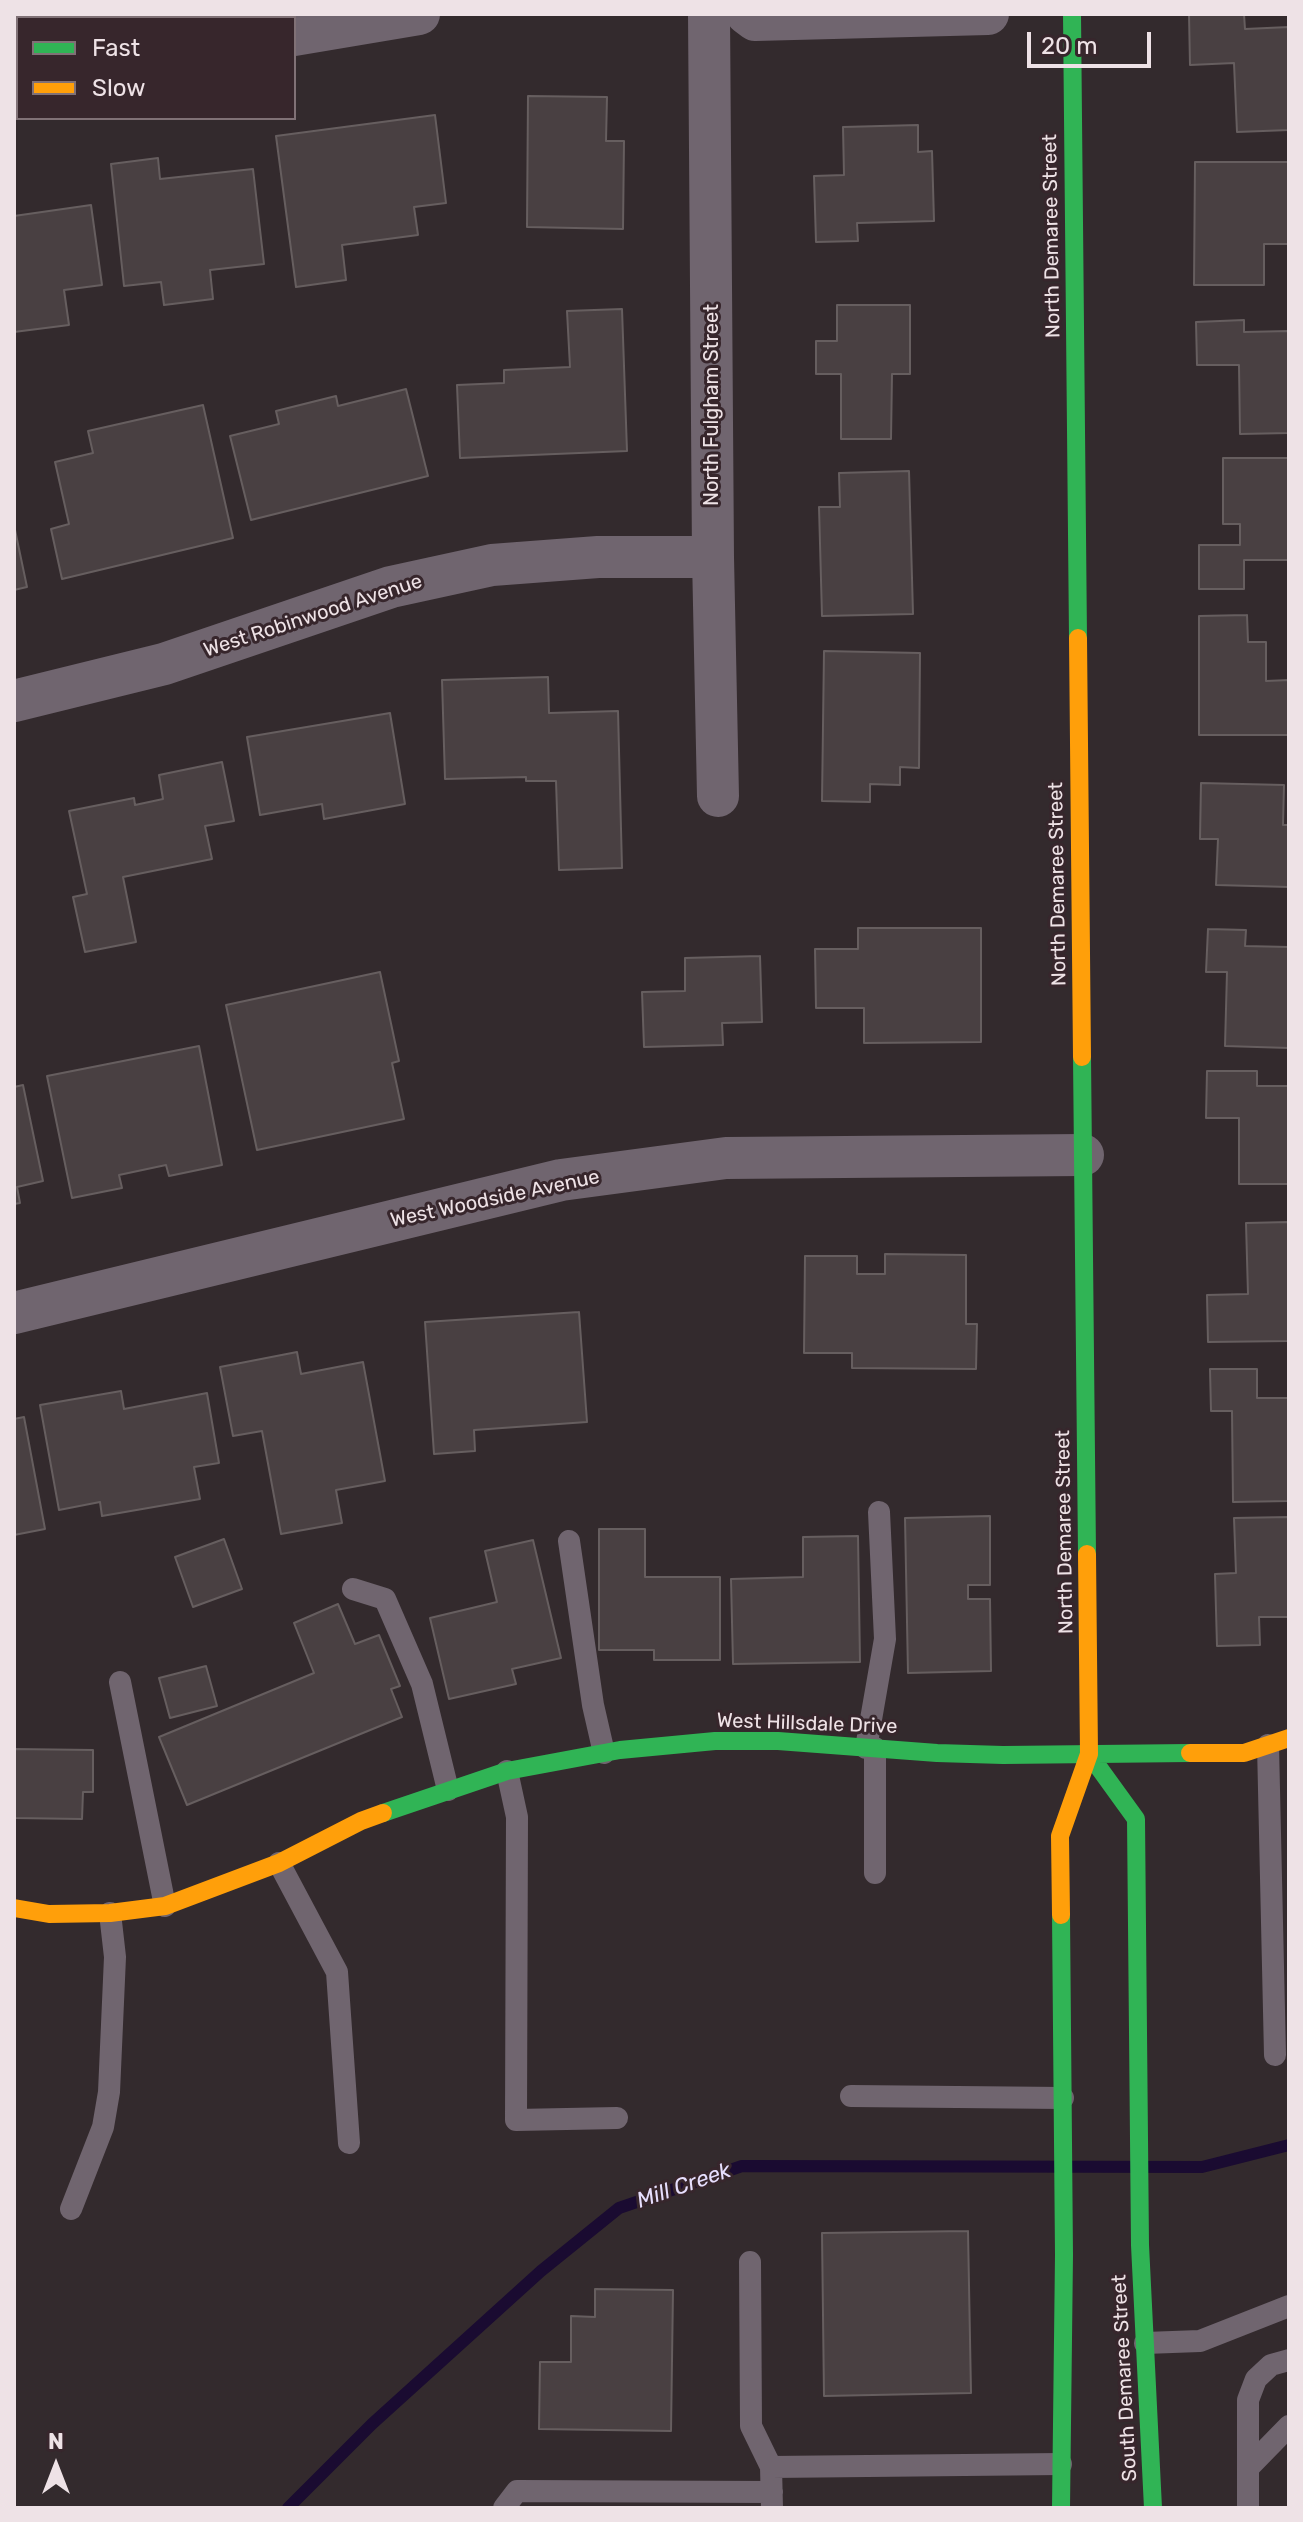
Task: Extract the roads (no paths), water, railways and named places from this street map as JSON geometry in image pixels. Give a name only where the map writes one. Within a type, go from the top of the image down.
[{"type":"main road","name":"North Demaree Street","points":[[1061,2464],[1064,2255],[1060,1836],[1089,1754],[1072,14]]},
{"type":"main road","name":"West Hillsdale Drive","points":[[14,1908],[49,1914],[110,1913],[165,1906],[279,1863],[361,1821],[448,1790],[507,1771],[604,1753],[715,1741],[778,1741],[1003,1755],[1244,1753],[1279,1742]]},
{"type":"main road","name":"South Demaree Street","points":[[1089,1754],[1136,1819],[1140,2245],[1153,2508]]},
{"type":"main road","points":[[1061,2464],[1061,2508]]},
{"type":"street","points":[[296,35],[419,14]]},
{"type":"street","name":"North Fulgham Street","points":[[709,14],[718,796]]},
{"type":"street","points":[[747,14],[755,20],[988,14]]},
{"type":"street","name":"West Robinwood Avenue","points":[[14,701],[164,664],[391,587],[492,565],[598,557],[713,557]]},
{"type":"street","name":"West Woodside Avenue","points":[[14,1313],[561,1180],[726,1158],[1083,1155]]},
{"type":"lane","points":[[875,1873],[870,1748],[885,1639],[879,1512]]},
{"type":"lane","points":[[569,1541],[593,1705],[604,1753]]},
{"type":"lane","points":[[353,1589],[385,1599],[422,1684],[448,1790]]},
{"type":"lane","points":[[120,1682],[165,1906]]},
{"type":"lane","points":[[1275,2055],[1279,1742]]},
{"type":"lane","points":[[507,1771],[517,1817],[516,2120],[617,2118]]},
{"type":"lane","points":[[279,1863],[337,1972],[349,2143]]},
{"type":"lane","points":[[71,2209],[103,2127],[109,2092],[115,1957],[110,1913]]},
{"type":"lane","points":[[851,2096],[1063,2098]]},
{"type":"lane","points":[[504,2508],[517,2491],[672,2492],[772,2500],[771,2467],[751,2426],[750,2262]]},
{"type":"lane","points":[[1145,2343],[1200,2341],[1289,2306]]},
{"type":"lane","points":[[1248,2508],[1248,2400],[1256,2379],[1271,2365],[1289,2360]]},
{"type":"lane","points":[[1248,2468],[1289,2426]]},
{"type":"lane","points":[[771,2467],[1061,2464]]},
{"type":"waterway","name":"Mill Creek","points":[[288,2508],[372,2424],[541,2271],[619,2208],[742,2166],[1202,2167],[1289,2145]]}]
